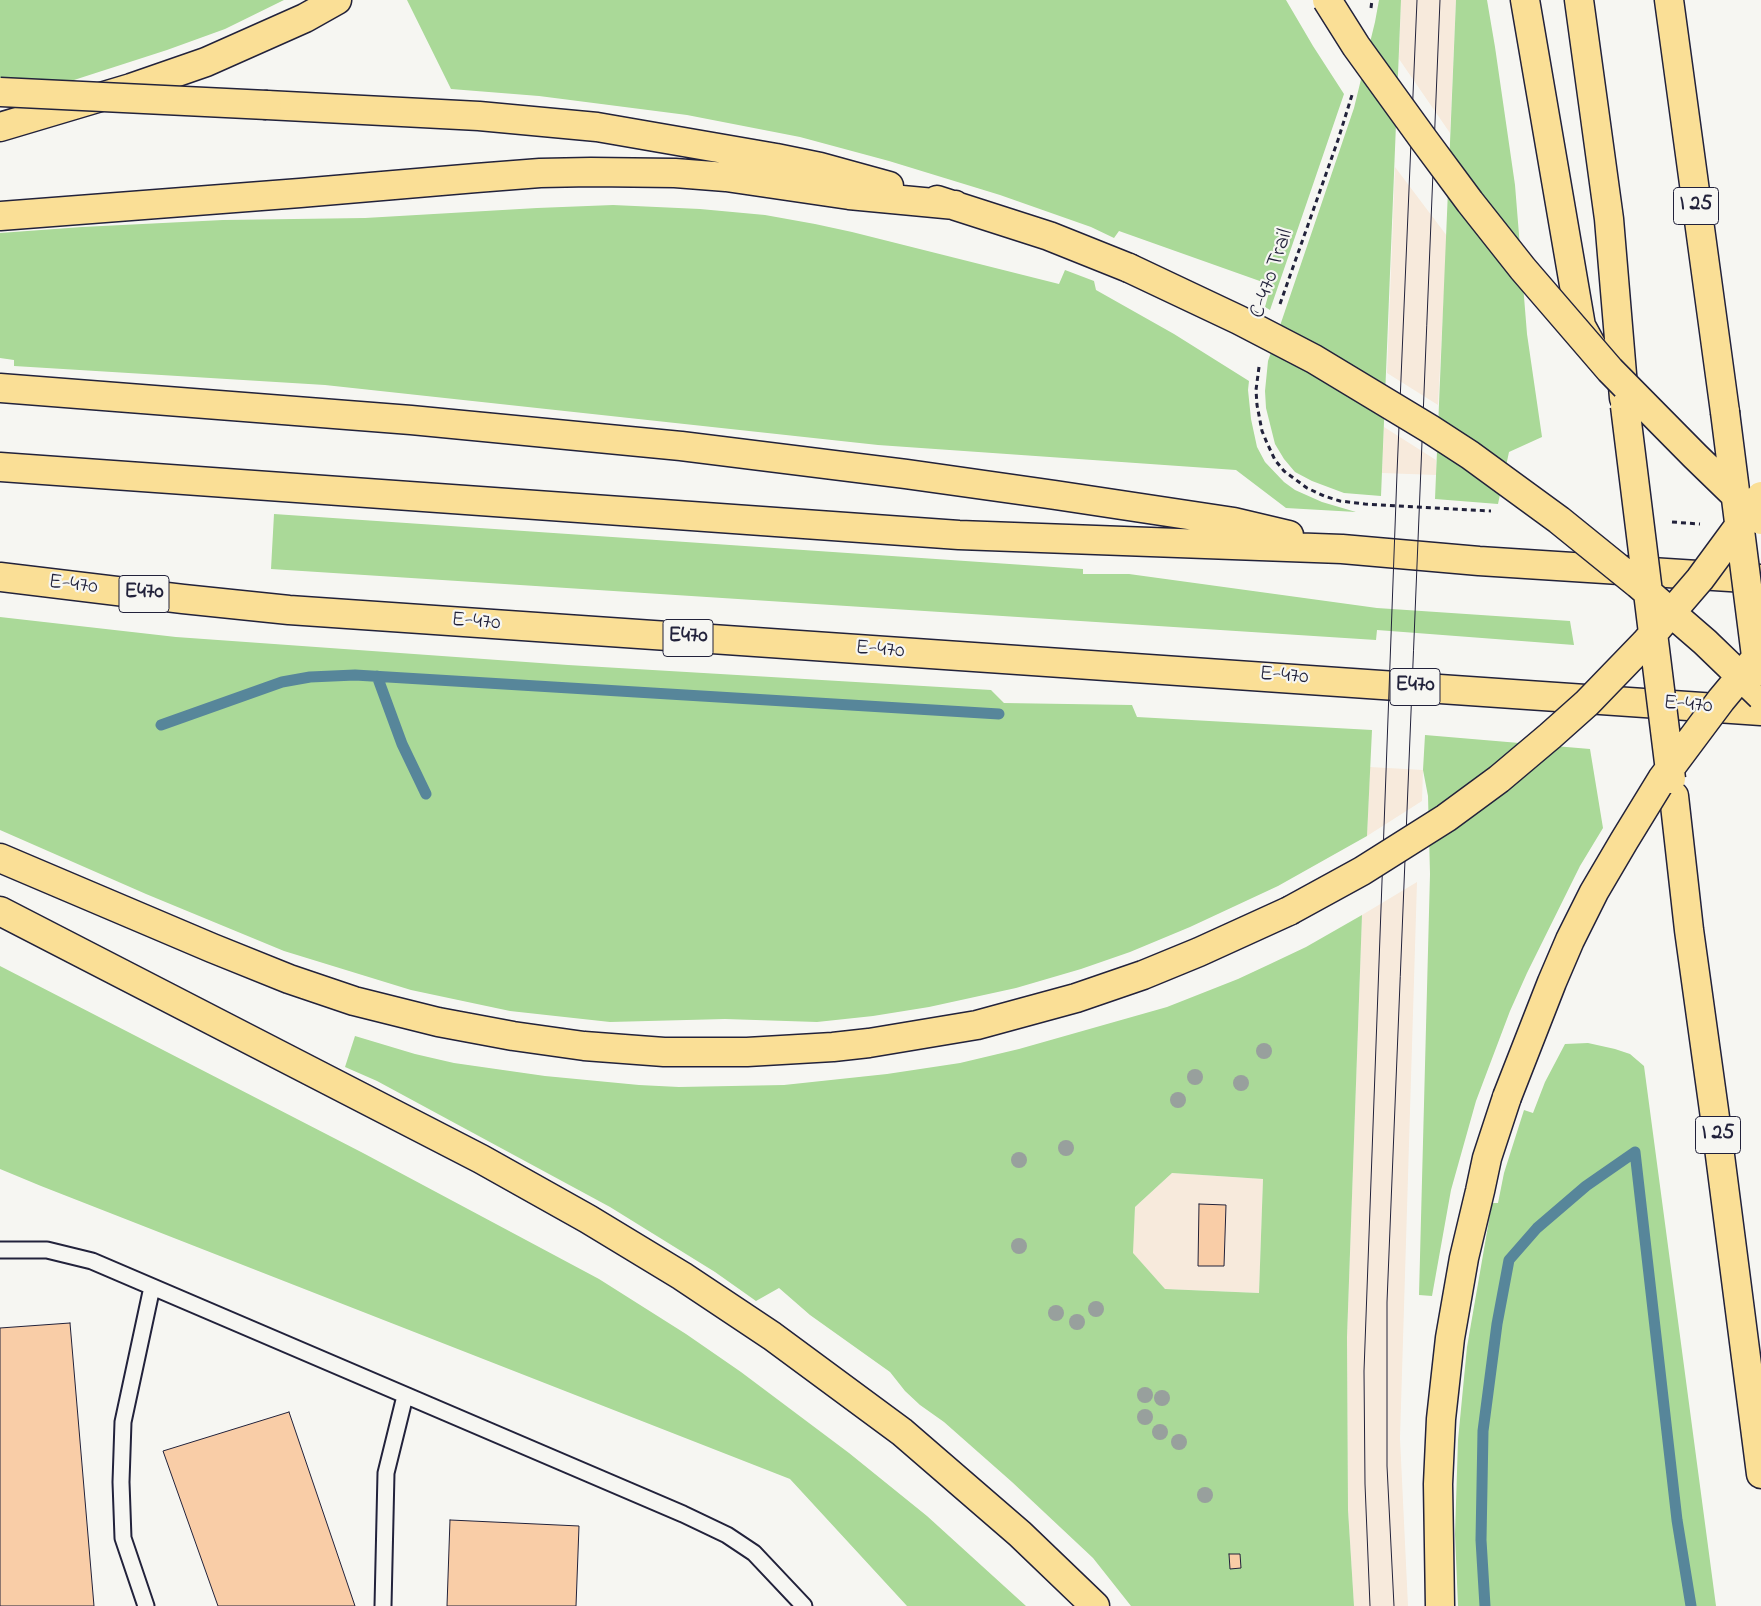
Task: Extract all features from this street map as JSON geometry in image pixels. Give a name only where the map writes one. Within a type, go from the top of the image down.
[{"type":"highway","points":[[0,126],[131,88],[198,65],[305,18],[337,0]]},
{"type":"highway","points":[[1327,0],[1356,46],[1412,124],[1523,269],[1610,370],[1761,520]]},
{"type":"highway","points":[[1525,0],[1581,326],[1625,406]]},
{"type":"highway","name":"I 25","points":[[1579,0],[1609,219],[1625,406],[1689,930],[1761,1474]]},
{"type":"highway","name":"I 25","points":[[1669,0],[1761,695]]},
{"type":"highway","points":[[0,92],[479,116],[597,127],[794,161],[955,205],[1041,233],[1129,268],[1292,347],[1372,393],[1470,455],[1559,520],[1630,578],[1705,642],[1761,695]]},
{"type":"highway","points":[[0,216],[504,176],[591,172],[665,173],[726,177],[850,195],[955,205]]},
{"type":"highway","points":[[7,389],[504,428],[788,459],[958,481],[1198,516],[1234,522],[1342,549]]},
{"type":"highway","points":[[0,467],[959,535],[1342,549],[1479,561],[1761,579]]},
{"type":"highway","points":[[0,858],[230,956],[289,979],[354,1001],[438,1022],[512,1036],[584,1046],[664,1052],[747,1052],[869,1043],[985,1023],[1068,1001],[1143,975],[1199,952],[1289,911],[1333,888],[1446,818],[1499,779],[1544,742],[1587,703],[1646,644],[1700,579],[1761,496]]},
{"type":"highway","name":"E-470","points":[[0,577],[182,599],[299,610],[1761,711]]},
{"type":"highway","points":[[1440,1606],[1438,1484],[1441,1419],[1450,1338],[1461,1274],[1480,1191],[1507,1096],[1570,940],[1597,886],[1662,779],[1721,700],[1761,652]]},
{"type":"highway","points":[[0,911],[487,1163],[588,1219],[682,1276],[772,1336],[902,1432],[1014,1528],[1095,1606]]},
{"type":"lane","points":[[0,1250],[47,1250],[92,1262],[683,1514],[727,1535],[754,1553],[804,1606]]},
{"type":"lane","points":[[146,1606],[123,1538],[121,1482],[123,1422],[152,1287]]},
{"type":"lane","points":[[383,1606],[386,1473],[405,1396]]},
{"type":"path","points":[[1370,15],[1372,0]]},
{"type":"path","name":"C-470 Trail","points":[[1278,311],[1338,140],[1352,93]]},
{"type":"path","points":[[1259,364],[1256,390],[1257,405],[1262,432],[1275,460],[1294,480],[1307,488],[1324,496],[1365,504]]},
{"type":"shaded area","points":[[1401,0],[1456,0],[1450,133],[1399,59]]},
{"type":"shaded area","points":[[1395,167],[1447,236],[1438,405],[1387,373]]},
{"type":"shaded area","points":[[1384,427],[1436,460],[1436,475],[1382,473]]},
{"type":"shaded area","points":[[1370,767],[1423,770],[1422,801],[1367,836]]},
{"type":"shaded area","points":[[1417,882],[1400,1438],[1408,1606],[1354,1606],[1348,1510],[1347,1336],[1362,915]]},
{"type":"shaded area","points":[[1172,1173],[1263,1179],[1259,1293],[1165,1289],[1132,1253],[1135,1207]]},
{"type":"green space","points":[[0,0],[284,0],[225,29],[167,50],[74,80],[0,101]]},
{"type":"green space","points":[[407,0],[1286,0],[1344,94],[1270,310],[1265,307],[1271,285],[1119,231],[1114,238],[1091,227],[1000,195],[889,161],[800,137],[687,115],[539,96],[451,89]]},
{"type":"green space","points":[[1379,0],[1401,0],[1381,496],[1344,493],[1312,481],[1295,472],[1275,444],[1266,408],[1265,391],[1268,361],[1354,108]]},
{"type":"green space","points":[[1456,0],[1487,0],[1515,185],[1527,334],[1542,437],[1509,452],[1498,504],[1435,499]]},
{"type":"green space","points":[[613,205],[700,209],[765,215],[852,232],[1059,284],[1065,270],[1094,281],[1096,290],[1174,334],[1249,381],[1251,419],[1257,447],[1265,462],[1284,482],[1295,490],[1322,502],[1356,512],[1286,508],[1236,470],[878,445],[325,385],[14,366],[14,360],[0,358],[0,233],[223,220],[365,218]]},
{"type":"green space","points":[[274,514],[1083,569],[1083,574],[1129,574],[1377,608],[1570,621],[1574,645],[1377,630],[1376,640],[271,569]]},
{"type":"green space","points":[[0,617],[176,637],[568,665],[991,690],[1004,703],[1132,705],[1137,717],[1372,730],[1367,836],[1278,886],[1190,927],[1130,952],[1016,988],[929,1007],[817,1022],[725,1019],[610,1022],[510,1011],[411,990],[284,951],[146,894],[0,830]]},
{"type":"green space","points":[[1425,735],[1590,749],[1603,828],[1580,866],[1527,973],[1510,1011],[1476,1101],[1451,1190],[1432,1296],[1419,1295],[1430,874],[1428,796],[1423,770]]},
{"type":"green space","points":[[1362,915],[1347,1337],[1348,1510],[1354,1606],[1131,1606],[1093,1558],[1012,1482],[944,1422],[920,1405],[905,1391],[890,1372],[810,1315],[779,1288],[756,1301],[715,1272],[610,1207],[377,1081],[345,1067],[355,1036],[415,1054],[454,1063],[545,1076],[639,1085],[679,1087],[784,1085],[887,1074],[960,1063],[1019,1049],[1167,1007],[1238,979],[1306,947]],"holes":[[[1172,1173],[1263,1179],[1259,1293],[1165,1289],[1133,1253],[1135,1207]]]},
{"type":"green space","points":[[0,966],[363,1153],[599,1279],[686,1334],[741,1372],[849,1453],[927,1516],[1026,1606],[907,1606],[790,1479],[0,1169]]},
{"type":"green space","points":[[1588,1043],[1630,1054],[1644,1066],[1716,1606],[1458,1606],[1455,1534],[1458,1440],[1467,1347],[1492,1203],[1498,1203],[1504,1173],[1524,1110],[1533,1113],[1545,1082],[1565,1044]]},
{"type":"building","points":[[1199,1204],[1226,1205],[1224,1266],[1198,1266]]},
{"type":"building","points":[[70,1323],[94,1606],[0,1606],[0,1328]]},
{"type":"building","points":[[289,1412],[355,1606],[218,1606],[163,1451]]},
{"type":"building","points":[[450,1520],[579,1526],[576,1606],[447,1606]]},
{"type":"building","points":[[1229,1554],[1240,1554],[1241,1568],[1230,1569]]},
{"type":"waterway","points":[[161,725],[282,682],[310,677],[355,675],[999,714]]},
{"type":"waterway","points":[[377,676],[402,744],[426,794]]},
{"type":"waterway","points":[[1485,1606],[1481,1540],[1483,1431],[1497,1324],[1509,1260],[1537,1228],[1586,1186],[1635,1152],[1677,1520],[1691,1606]]},
{"type":"tram line","points":[[1370,1606],[1365,1484],[1364,1371],[1397,473],[1417,0]]},
{"type":"tram line","points":[[1394,1606],[1387,1466],[1387,1302],[1440,0]]}]
